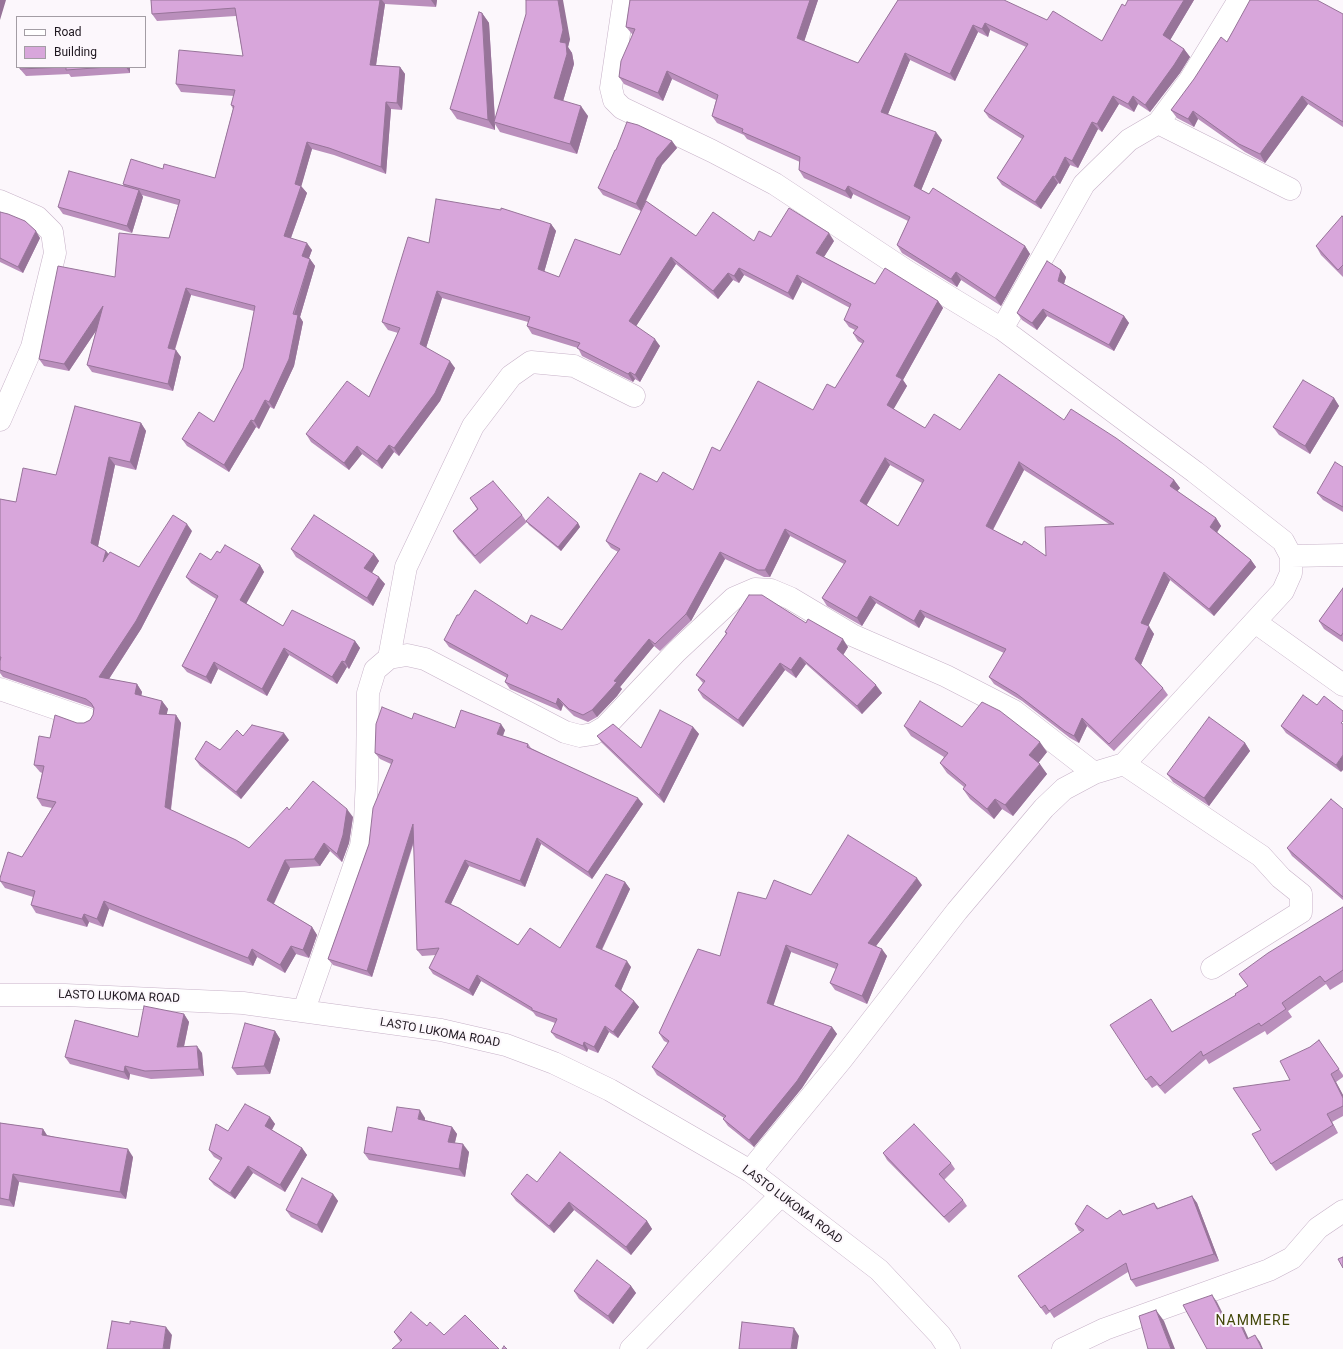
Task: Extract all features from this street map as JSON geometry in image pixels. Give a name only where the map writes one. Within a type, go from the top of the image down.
[{"type":"street","points":[[624,0],[611,88],[614,100],[622,108],[712,151],[774,184],[908,272],[1002,329],[1283,541],[1291,556],[1291,573],[1283,591],[1124,764],[1094,773],[1064,789],[1044,808],[957,911],[842,1058],[750,1171]]},
{"type":"street","points":[[1002,329],[1084,184],[1129,140],[1158,123],[1190,80],[1240,0]]},
{"type":"street","points":[[1158,123],[1290,189]]},
{"type":"street","points":[[0,201],[37,217],[52,232],[55,253],[32,347],[0,420]]},
{"type":"street","points":[[389,658],[406,567],[473,426],[511,376],[531,362],[574,366],[634,396]]},
{"type":"street","points":[[1291,556],[1343,555]]},
{"type":"street","points":[[304,1010],[361,846],[365,820],[367,786],[368,693],[375,670],[389,658],[407,655],[425,659],[565,732],[580,736],[593,734],[605,727],[676,652],[734,598],[755,589],[771,590],[790,598],[852,635],[946,676],[1014,711],[1094,773]]},
{"type":"street","points":[[1255,622],[1343,685]]},
{"type":"street","points":[[0,688],[87,719]]},
{"type":"street","points":[[1124,764],[1261,856],[1281,878],[1302,894],[1301,912],[1212,968]]},
{"type":"street","name":"LASTO LUKOMA ROAD","points":[[0,995],[65,995],[235,1002],[304,1010],[441,1030],[506,1045],[554,1063],[610,1090],[750,1171],[780,1196],[879,1270],[940,1335],[949,1349]]},
{"type":"street","points":[[631,1349],[780,1196]]},
{"type":"street","points":[[1062,1349],[1105,1328],[1269,1270],[1292,1258],[1318,1228],[1343,1211]]},
{"type":"building","points":[[151,0],[380,0],[370,65],[400,67],[397,103],[386,102],[381,167],[329,148],[307,142],[295,184],[301,186],[284,236],[307,243],[302,256],[310,259],[293,314],[298,315],[289,359],[269,402],[265,400],[254,421],[251,420],[224,465],[182,439],[199,412],[214,422],[243,368],[255,306],[186,288],[168,348],[176,350],[168,384],[87,365],[103,306],[64,364],[39,359],[58,266],[115,277],[119,233],[169,238],[180,200],[123,184],[131,159],[163,169],[164,164],[215,178],[234,106],[231,105],[235,90],[176,84],[179,50],[243,56],[235,8],[152,14]]},
{"type":"building","points":[[526,0],[558,0],[563,30],[560,42],[566,43],[567,54],[554,98],[581,106],[570,144],[494,122],[526,14]]},
{"type":"building","points":[[630,0],[810,0],[797,38],[858,63],[898,0],[1004,0],[1047,20],[1053,11],[1102,41],[1122,4],[1125,6],[1128,0],[1184,0],[1163,35],[1184,49],[1145,105],[1133,96],[1128,104],[1113,96],[1097,124],[1092,122],[1072,161],[1065,157],[1055,177],[1053,176],[1035,202],[997,178],[1024,136],[984,111],[1028,44],[985,23],[982,29],[973,25],[950,74],[905,53],[881,112],[936,132],[914,186],[929,194],[933,188],[1025,246],[995,298],[956,272],[951,279],[897,245],[910,217],[848,186],[845,191],[799,170],[800,157],[742,132],[743,129],[712,116],[718,95],[667,71],[658,93],[619,77],[621,61],[635,29],[626,27]]},
{"type":"building","points":[[1250,0],[1317,0],[1343,14],[1343,122],[1302,96],[1260,154],[1239,144],[1193,111],[1188,119],[1171,110],[1194,79],[1221,37],[1227,42]]},
{"type":"building","points":[[479,12],[482,13],[488,120],[450,109]]},
{"type":"building","points":[[20,68],[42,68],[20,69]]},
{"type":"building","points":[[66,68],[94,68],[66,70]]},
{"type":"building","points":[[627,122],[638,125],[672,141],[657,158],[636,204],[598,188]]},
{"type":"building","points":[[69,171],[139,190],[127,226],[58,207]]},
{"type":"building","points":[[436,199],[501,210],[501,208],[551,224],[538,269],[559,277],[575,239],[620,255],[646,201],[696,236],[713,212],[754,241],[759,231],[771,237],[789,208],[829,233],[816,253],[875,284],[885,268],[938,301],[896,376],[902,379],[887,405],[925,428],[934,414],[960,430],[999,374],[1064,420],[1071,409],[1116,438],[1174,480],[1170,486],[1216,518],[1210,527],[1251,560],[1209,609],[1164,572],[1141,623],[1149,626],[1135,659],[1163,688],[1109,744],[1082,718],[1074,736],[1065,731],[1017,694],[989,677],[1006,649],[920,610],[914,621],[870,596],[857,618],[822,598],[846,561],[785,529],[765,570],[758,570],[720,552],[686,614],[655,644],[649,639],[614,681],[617,682],[612,688],[592,710],[583,715],[569,709],[558,698],[556,704],[505,682],[508,675],[444,640],[457,615],[459,615],[475,590],[527,624],[531,615],[562,630],[620,549],[606,541],[640,473],[657,482],[663,472],[693,490],[712,447],[720,451],[758,381],[813,410],[827,384],[835,388],[864,341],[853,333],[858,327],[844,320],[851,304],[797,275],[788,293],[739,268],[734,276],[728,273],[713,291],[671,257],[629,321],[655,339],[635,375],[630,372],[628,374],[577,348],[580,343],[527,326],[530,317],[437,291],[420,344],[450,361],[435,393],[394,448],[389,445],[377,461],[357,446],[344,463],[306,434],[347,381],[369,397],[400,328],[382,322],[408,237],[429,243]],"holes":[[[885,458],[924,480],[898,526],[860,501]],[[1019,462],[1114,524],[1045,527],[1046,556],[1024,541],[1022,545],[986,526]]]},
{"type":"building","points":[[0,212],[25,221],[36,231],[18,267],[0,258]]},
{"type":"building","points":[[1342,216],[1343,265],[1338,270],[1316,246]]},
{"type":"building","points":[[1047,261],[1061,270],[1058,281],[1124,316],[1109,345],[1043,309],[1032,323],[1017,313]]},
{"type":"building","points":[[1303,380],[1334,398],[1305,446],[1273,427]]},
{"type":"building","points":[[75,406],[141,423],[130,462],[109,457],[91,543],[106,551],[103,562],[110,552],[139,567],[173,515],[187,524],[136,621],[99,677],[137,684],[135,694],[162,701],[159,714],[176,715],[165,807],[236,840],[249,848],[287,807],[289,810],[313,781],[347,809],[343,835],[337,854],[324,843],[314,859],[285,860],[267,900],[312,927],[303,950],[291,946],[280,965],[252,949],[248,958],[104,901],[97,919],[84,914],[82,919],[31,905],[35,891],[0,881],[8,852],[22,857],[56,802],[37,798],[44,766],[34,765],[39,736],[50,738],[55,715],[77,723],[84,723],[90,720],[93,715],[94,708],[86,699],[0,670],[0,499],[16,502],[23,468],[56,475]]},
{"type":"building","points":[[1335,462],[1343,467],[1343,507],[1317,493]]},
{"type":"building","points":[[493,481],[522,515],[475,556],[453,531],[478,509],[470,498]]},
{"type":"building","points":[[548,497],[578,523],[558,547],[526,521]]},
{"type":"building","points":[[314,515],[374,554],[364,568],[379,577],[367,598],[291,549]]},
{"type":"building","points":[[225,545],[260,565],[240,600],[283,626],[292,610],[355,641],[345,662],[342,661],[332,677],[284,648],[262,689],[214,662],[206,677],[182,666],[218,596],[186,577],[200,553],[211,560],[217,551],[220,553]]},
{"type":"building","points":[[1343,588],[1343,633],[1341,636],[1319,621]]},
{"type":"building","points":[[749,595],[762,595],[806,623],[808,619],[843,639],[837,649],[876,685],[857,706],[800,657],[791,670],[780,663],[738,720],[698,690],[705,681],[696,675],[727,633],[725,632]]},
{"type":"building","points":[[1303,695],[1317,705],[1324,696],[1343,711],[1343,721],[1341,723],[1343,724],[1343,755],[1336,765],[1281,726]]},
{"type":"building","points":[[920,701],[962,727],[982,702],[1000,711],[1040,742],[1029,755],[1040,764],[1005,805],[995,799],[987,809],[963,789],[966,785],[940,763],[948,753],[904,726]]},
{"type":"building","points":[[382,707],[412,719],[414,713],[455,728],[461,710],[501,724],[497,734],[528,744],[527,747],[638,798],[588,872],[537,838],[520,881],[465,860],[445,902],[459,908],[518,945],[530,928],[560,948],[606,874],[625,882],[596,947],[627,961],[615,986],[634,1001],[613,1032],[605,1026],[594,1047],[584,1042],[583,1046],[551,1032],[557,1019],[532,1010],[532,1008],[477,975],[469,990],[429,968],[439,948],[417,950],[413,824],[367,971],[328,959],[369,844],[373,808],[393,760],[375,753],[376,724]]},
{"type":"building","points":[[660,710],[693,727],[659,795],[597,736],[613,724],[641,748]]},
{"type":"building","points":[[1209,717],[1245,743],[1204,798],[1167,774]]},
{"type":"building","points":[[252,725],[284,733],[236,792],[195,759],[206,741],[220,750],[237,730],[243,736]]},
{"type":"building","points":[[1331,799],[1343,809],[1343,897],[1287,848]]},
{"type":"building","points":[[848,835],[917,878],[868,943],[882,949],[862,996],[830,983],[838,964],[786,945],[767,1003],[832,1027],[797,1081],[749,1140],[723,1119],[726,1116],[652,1067],[669,1041],[659,1033],[698,949],[720,956],[738,892],[766,899],[774,880],[811,895]]},
{"type":"building","points":[[1343,907],[1343,970],[1325,982],[1320,976],[1282,1003],[1286,1009],[1261,1026],[1259,1023],[1203,1056],[1201,1051],[1160,1086],[1151,1076],[1146,1080],[1110,1025],[1151,999],[1172,1032],[1236,995],[1235,994],[1248,986],[1239,974],[1268,953]]},
{"type":"building","points":[[144,1006],[184,1014],[177,1047],[197,1046],[199,1069],[145,1071],[125,1066],[124,1072],[65,1057],[75,1020],[138,1037]]},
{"type":"building","points":[[245,1023],[275,1031],[264,1066],[232,1068]]},
{"type":"building","points":[[1319,1040],[1339,1069],[1331,1074],[1343,1098],[1343,1106],[1327,1114],[1333,1125],[1271,1164],[1252,1134],[1261,1130],[1233,1088],[1290,1080],[1280,1061],[1310,1047]]},
{"type":"building","points":[[245,1104],[270,1117],[265,1126],[302,1148],[280,1185],[248,1166],[230,1193],[209,1179],[222,1158],[209,1150],[216,1124],[228,1131]]},
{"type":"building","points":[[397,1107],[420,1110],[418,1119],[452,1127],[448,1142],[463,1144],[459,1169],[364,1153],[368,1127],[392,1132]]},
{"type":"building","points":[[0,1123],[43,1129],[42,1135],[128,1149],[120,1192],[13,1174],[9,1200],[0,1198]]},
{"type":"building","points":[[914,1124],[951,1163],[939,1174],[963,1200],[944,1217],[883,1153]]},
{"type":"building","points":[[560,1152],[647,1221],[626,1247],[569,1202],[549,1226],[511,1194],[527,1174],[537,1182]]},
{"type":"building","points":[[302,1178],[333,1194],[317,1225],[286,1210]]},
{"type":"building","points":[[1192,1196],[1214,1254],[1131,1280],[1126,1263],[1049,1311],[1045,1305],[1041,1308],[1018,1276],[1084,1230],[1075,1224],[1087,1205],[1107,1219],[1120,1210],[1123,1215],[1154,1203],[1157,1209]]},
{"type":"building","points":[[1343,1257],[1343,1268],[1338,1259]]},
{"type":"building","points":[[597,1260],[631,1286],[608,1316],[574,1291]]},
{"type":"building","points":[[1212,1295],[1227,1325],[1238,1319],[1247,1339],[1255,1335],[1262,1349],[1207,1349],[1183,1305]]},
{"type":"building","points":[[1156,1310],[1171,1349],[1148,1349],[1139,1316]]},
{"type":"building","points":[[411,1312],[427,1326],[430,1322],[444,1335],[465,1315],[499,1349],[392,1349],[402,1340],[394,1332]]},
{"type":"building","points":[[112,1321],[130,1324],[130,1321],[166,1327],[163,1349],[107,1349]]},
{"type":"building","points":[[742,1322],[794,1328],[791,1349],[739,1349]]},
{"type":"district","name":"NAMMERE","points":[[1253,1321]]}]
